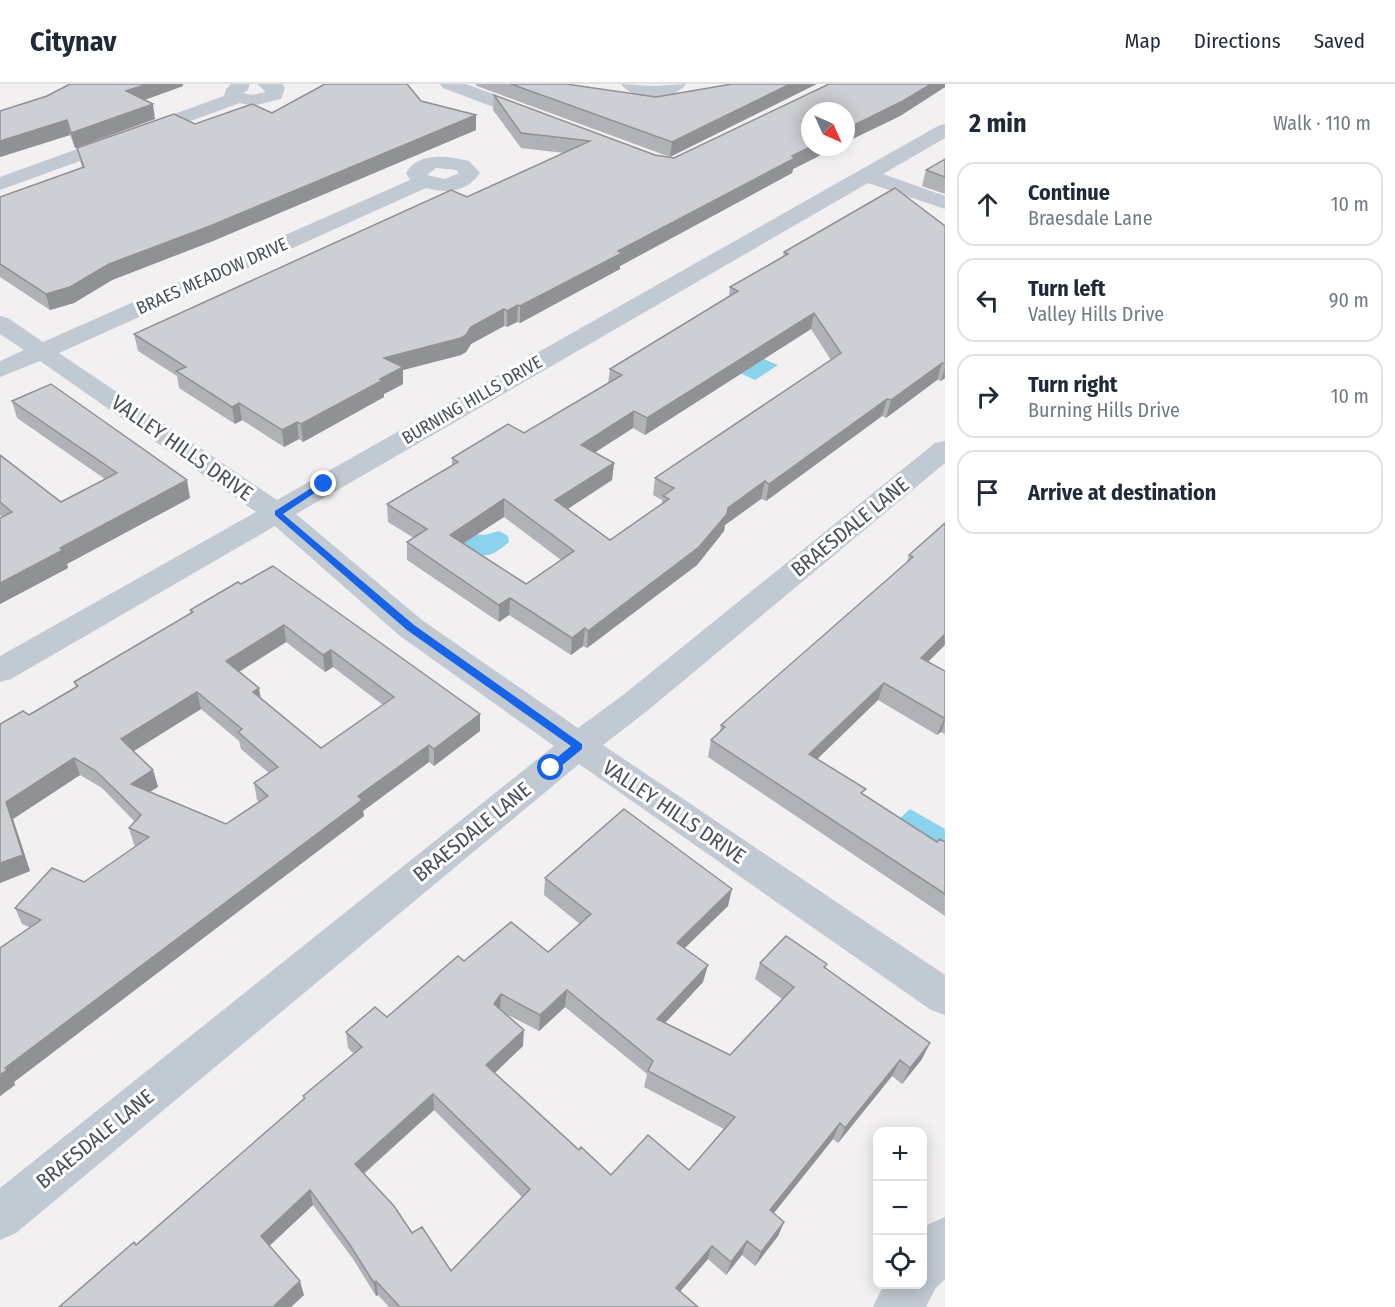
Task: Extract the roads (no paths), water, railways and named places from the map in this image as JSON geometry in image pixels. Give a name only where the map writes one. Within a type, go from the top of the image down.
[{"type":"street","points":[[0,184],[242,91],[261,100],[274,95],[276,88],[266,84]]},
{"type":"street","points":[[630,84],[638,89],[656,92],[673,89],[677,84]]},
{"type":"street","points":[[458,85],[554,123]]},
{"type":"street","name":"BURNING HILLS DRIVE","points":[[0,671],[945,130]]},
{"type":"street","points":[[866,175],[945,202]]},
{"type":"street","name":"BRAES MEADOW DRIVE","points":[[0,370],[423,182]]},
{"type":"street","name":"VALLEY HILLS DRIVE","points":[[0,323],[278,513],[411,628],[578,746],[945,998]]},
{"type":"street","name":"BRAESDALE LANE","points":[[0,1216],[578,746],[644,696],[945,449]]},
{"type":"street","points":[[927,1264],[945,1240]]},
{"type":"street","points":[[897,1307],[910,1289]]},
{"type":"water","points":[[759,357],[778,365],[755,380],[740,373]]},
{"type":"water","points":[[499,531],[508,536],[509,542],[488,555],[464,550],[458,536],[465,533],[484,535]]},
{"type":"water","points":[[910,809],[945,829],[945,853],[897,821]]}]
